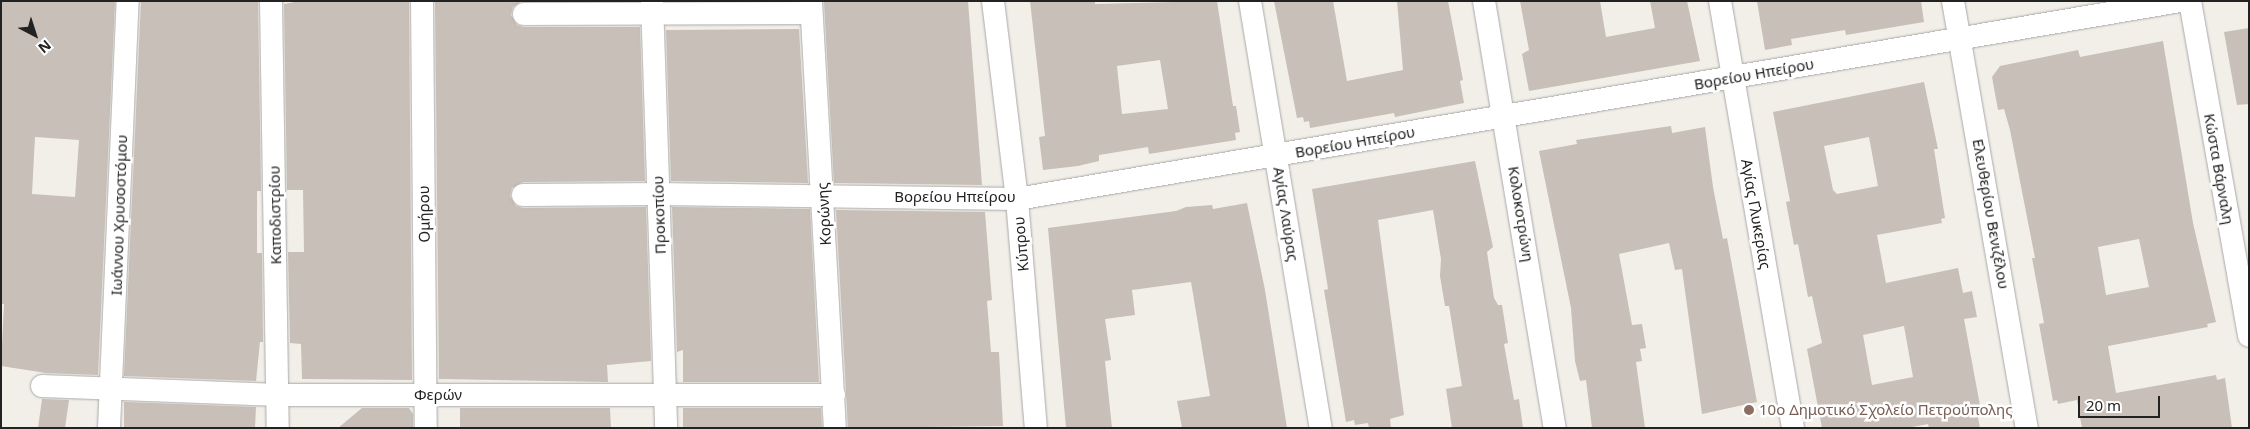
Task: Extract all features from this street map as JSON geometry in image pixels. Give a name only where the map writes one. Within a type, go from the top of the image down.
[{"type":"street","name":"Ιωάννου Χρυσοστόμου","points":[[110,428],[128,1]]},
{"type":"street","name":"Καποδιστρίου","points":[[270,1],[279,395],[278,428]]},
{"type":"street","name":"Ομήρου","points":[[422,1],[426,428]]},
{"type":"street","name":"Κύπρου","points":[[993,1],[1017,199],[1036,428]]},
{"type":"street","name":"Αγίας Λαύρας","points":[[1250,1],[1321,428]]},
{"type":"street","name":"Κολοκοτρώνη","points":[[1484,1],[1505,116],[1555,428]]},
{"type":"street","name":"Αγίας Γλυκερίας","points":[[1720,1],[1792,428]]},
{"type":"street","name":"Ελευθερίου Βενιζέλου","points":[[1953,1],[2027,428]]},
{"type":"street","name":"Βορείου Ηπείρου","points":[[523,195],[658,194],[1017,199],[2180,1]]},
{"type":"street","name":"Κώστα Βάρναλη","points":[[2190,1],[2249,336]]},
{"type":"street","points":[[524,14],[652,8],[811,7]]},
{"type":"street","name":"Κορώνης","points":[[811,7],[835,428]]},
{"type":"street","name":"Προκοπίου","points":[[652,8],[667,396],[666,428]]},
{"type":"street","name":"Φερών","points":[[42,386],[279,395],[834,395]]},
{"type":"building","points":[[1,1],[115,1],[98,375],[46,373],[1,366],[4,304],[1,304]],"holes":[[[35,137],[79,140],[75,197],[32,194]]]},
{"type":"building","points":[[141,1],[258,1],[261,191],[257,191],[257,253],[262,253],[263,342],[260,342],[256,381],[124,376]]},
{"type":"building","points":[[300,1],[409,1],[412,380],[302,379],[301,344],[290,343],[288,252],[304,252],[303,190],[287,190],[284,4]]},
{"type":"building","points":[[435,1],[522,1],[513,7],[511,15],[517,25],[524,27],[640,27],[645,181],[523,182],[512,188],[510,196],[516,206],[523,208],[646,207],[651,361],[607,365],[608,382],[439,379]]},
{"type":"building","points":[[824,1],[968,1],[982,185],[834,183]]},
{"type":"building","points":[[1030,1],[1095,1],[1095,4],[1217,1],[1233,106],[1236,106],[1240,132],[1235,133],[1236,140],[1149,154],[1148,147],[1099,155],[1099,161],[1078,166],[1043,170],[1039,137],[1045,136]],"holes":[[[1160,60],[1168,109],[1122,114],[1117,66]]]},
{"type":"building","points":[[1274,1],[1333,1],[1347,81],[1403,70],[1397,1],[1448,1],[1463,80],[1460,81],[1464,103],[1395,117],[1394,113],[1310,128],[1309,121],[1304,122],[1303,117],[1297,118]]},
{"type":"building","points":[[1520,1],[1600,1],[1606,37],[1655,28],[1650,1],[1687,1],[1700,61],[1529,91],[1522,54],[1529,50]]},
{"type":"building","points":[[1757,1],[1921,1],[1924,22],[1846,35],[1845,30],[1791,39],[1792,45],[1765,50]]},
{"type":"building","points":[[2249,28],[2249,104],[2237,105],[2224,32]]},
{"type":"building","points":[[799,29],[808,183],[671,181],[666,30]]},
{"type":"building","points":[[2163,41],[2193,223],[2216,322],[2207,324],[2208,327],[2108,346],[2116,393],[2216,375],[2217,380],[2225,378],[2232,428],[2082,428],[2077,400],[2058,404],[2057,400],[2053,401],[2039,324],[2044,323],[2032,258],[2035,258],[2010,130],[2004,109],[1998,110],[1992,77],[2000,66],[2078,50],[2080,57]],"holes":[[[2139,239],[2149,287],[2106,295],[2098,247]]]},
{"type":"building","points":[[1924,82],[1938,149],[1934,149],[1945,218],[1941,219],[1942,223],[1877,235],[1886,283],[1958,268],[1963,293],[1972,291],[1977,317],[1964,319],[1981,411],[1977,412],[1980,428],[1929,428],[1928,424],[1907,428],[1822,428],[1807,349],[1822,343],[1812,296],[1808,297],[1798,244],[1794,245],[1786,202],[1790,201],[1773,112]],"holes":[[[1869,137],[1878,186],[1837,194],[1833,190],[1824,146]],[[1904,326],[1913,377],[1872,385],[1863,335]]]},
{"type":"building","points":[[1671,126],[1672,133],[1705,127],[1713,187],[1723,239],[1727,238],[1757,402],[1702,414],[1682,269],[1675,270],[1669,243],[1619,254],[1632,325],[1642,324],[1646,348],[1640,349],[1642,361],[1636,362],[1645,428],[1592,428],[1586,380],[1580,381],[1575,361],[1571,308],[1539,151],[1577,144],[1576,140]]},
{"type":"building","points":[[1475,161],[1493,247],[1487,252],[1494,298],[1498,305],[1502,305],[1508,343],[1504,344],[1514,400],[1519,399],[1523,428],[1452,428],[1446,389],[1462,386],[1449,306],[1445,306],[1440,276],[1441,259],[1433,210],[1378,220],[1404,415],[1390,419],[1391,428],[1369,428],[1368,423],[1355,425],[1354,420],[1346,422],[1324,290],[1328,289],[1312,189]]},
{"type":"building","points":[[1247,203],[1265,290],[1287,428],[1182,428],[1177,401],[1210,396],[1191,282],[1132,290],[1135,315],[1105,319],[1111,360],[1105,361],[1112,428],[1066,428],[1048,228],[1176,211],[1186,207],[1212,205],[1213,209]]},
{"type":"building","points":[[672,207],[810,209],[819,382],[683,382],[683,350],[677,352]]},
{"type":"building","points":[[836,210],[985,212],[992,300],[987,301],[991,352],[999,352],[1003,426],[848,428]]},
{"type":"building","points":[[42,399],[69,400],[65,428],[38,428]]},
{"type":"building","points":[[124,402],[256,407],[255,428],[124,428]]},
{"type":"building","points":[[362,408],[409,408],[413,414],[413,428],[338,428]]},
{"type":"building","points":[[460,408],[610,408],[611,428],[466,428],[460,427]]},
{"type":"building","points":[[683,408],[821,408],[822,428],[683,428]]},
{"type":"place","name":"10ο Δημοτικό Σχολείο Πετρούπολης","points":[[1749,410]]}]
